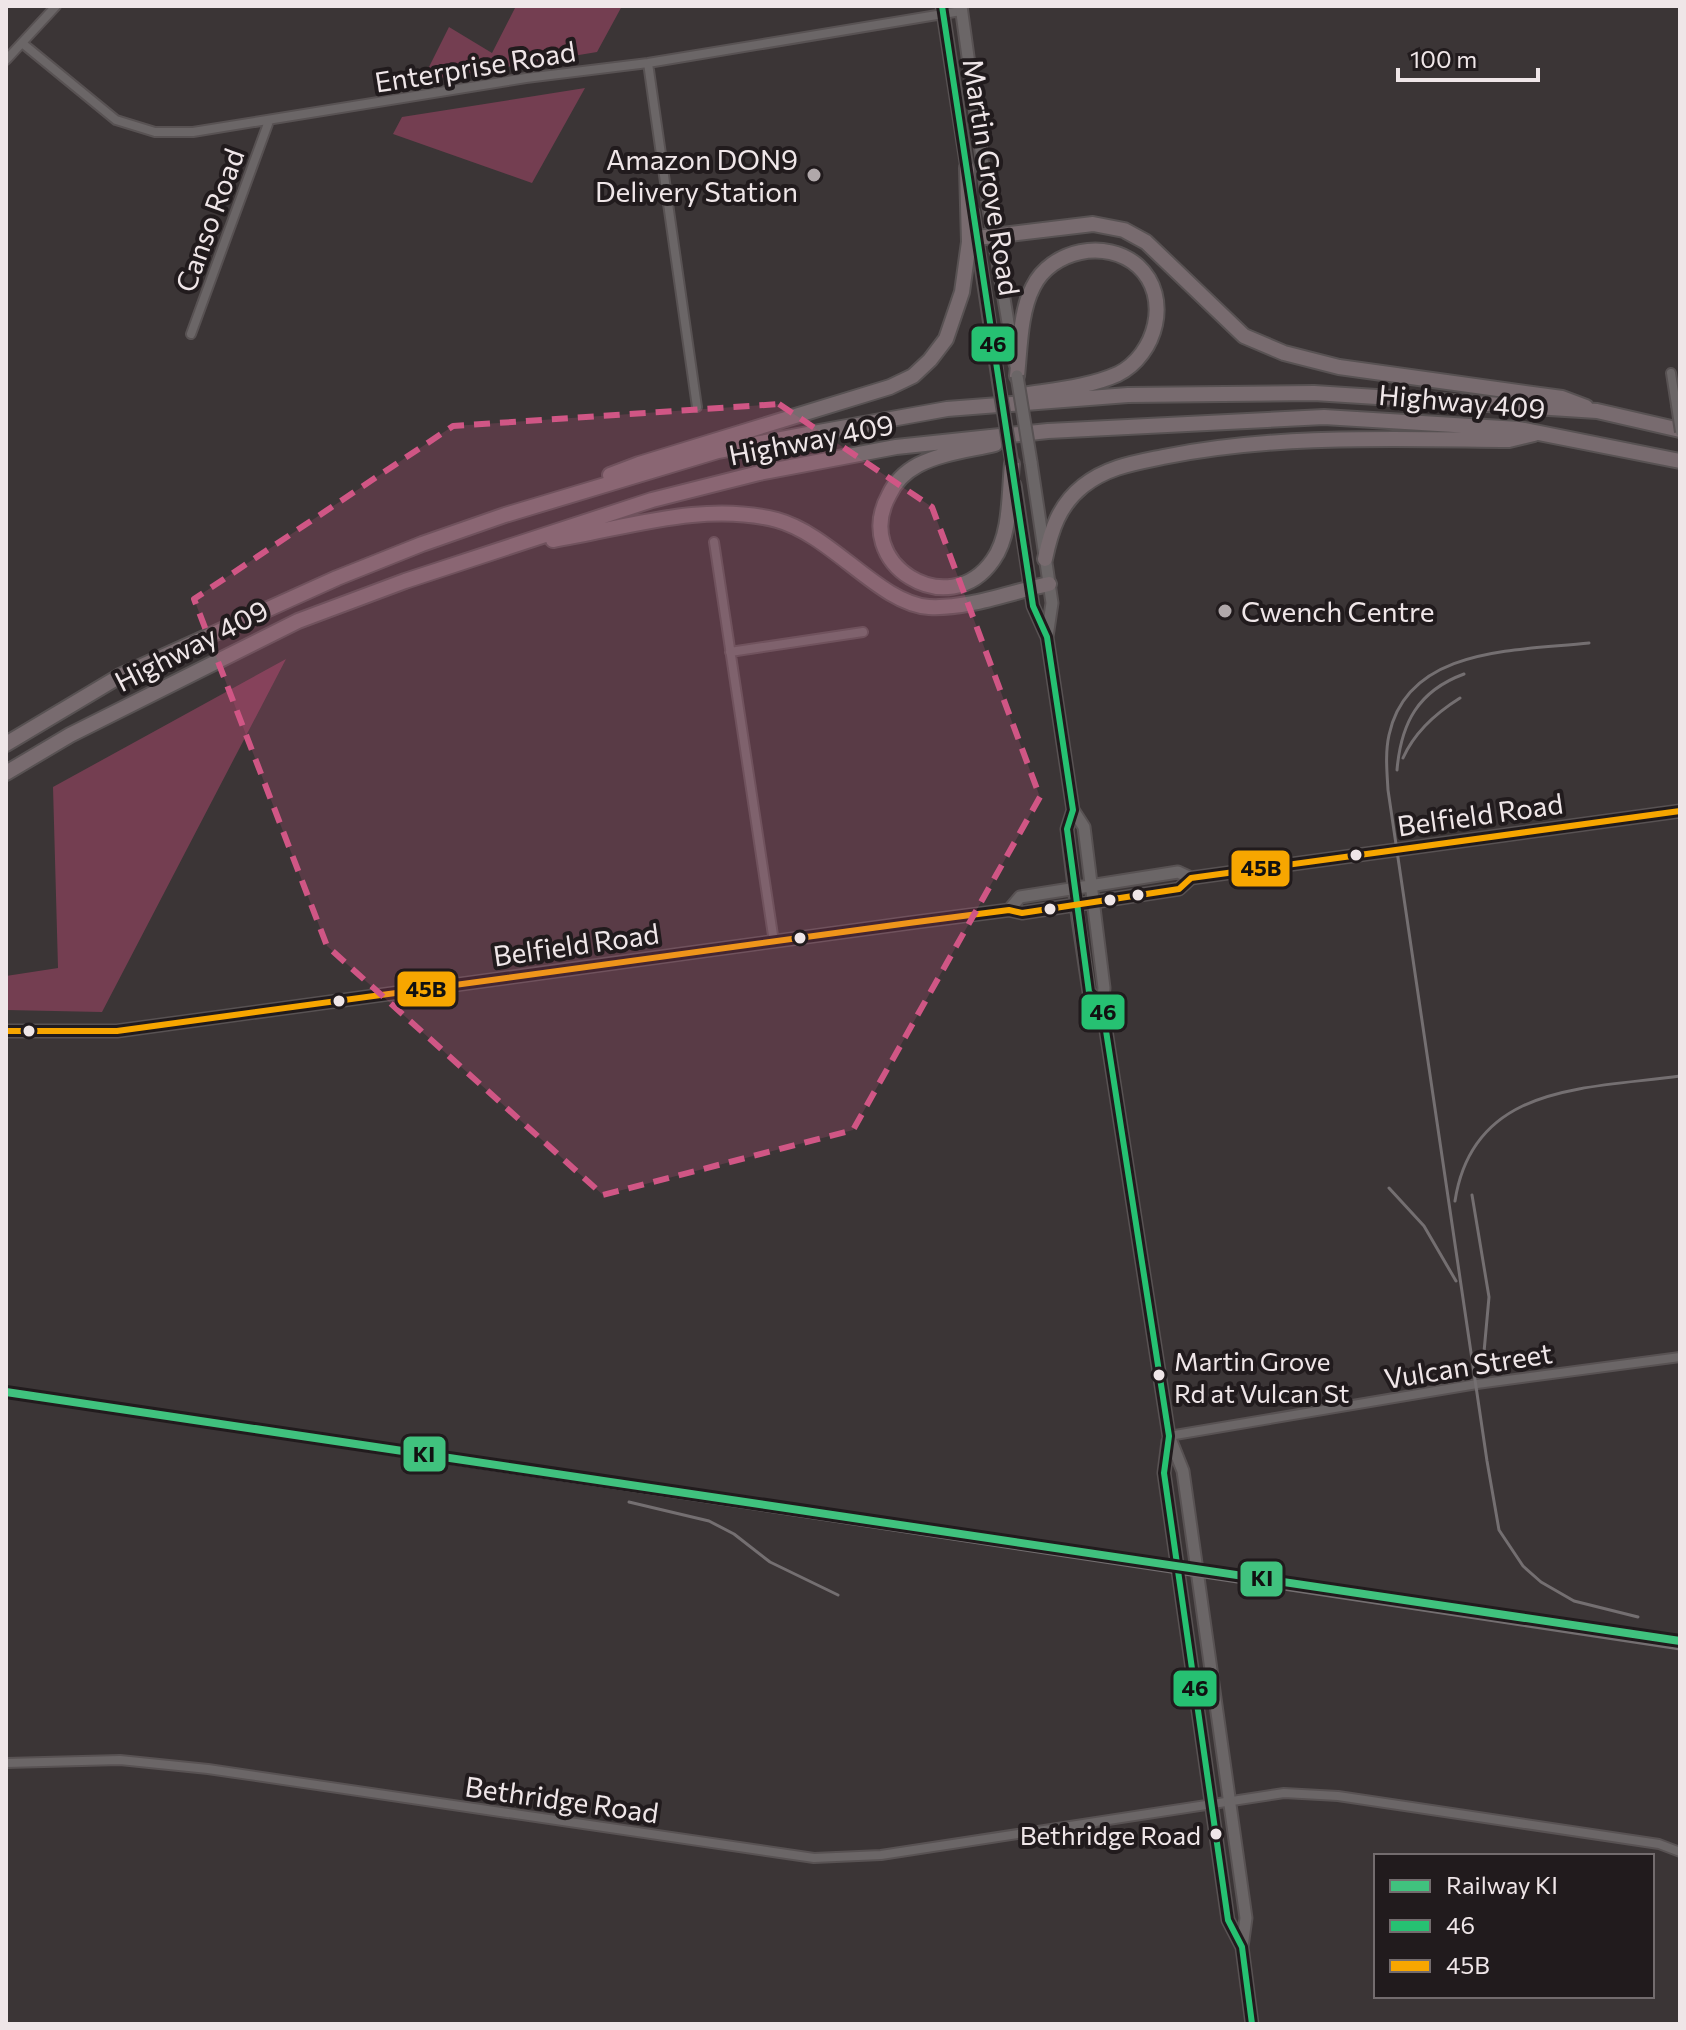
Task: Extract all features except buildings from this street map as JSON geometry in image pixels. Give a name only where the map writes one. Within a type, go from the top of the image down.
[{"type":"highway","points":[[505,515],[639,464],[849,401],[913,376],[946,339],[959,304],[969,242],[967,168]]},
{"type":"highway","points":[[977,238],[1093,224],[1124,230],[1146,242],[1244,336],[1284,353],[1339,367],[1562,398],[1597,411]]},
{"type":"highway","points":[[947,409],[1095,382],[1119,373],[1137,361],[1149,344],[1156,324],[1156,300],[1149,282],[1137,266],[1094,249],[1066,255],[1042,273],[1029,295],[1017,376]]},
{"type":"highway","name":"Highway 409","points":[[6,744],[120,676],[337,578],[505,515],[718,451],[947,409],[1128,395],[1314,393],[1597,411],[1680,431]]},
{"type":"highway","name":"Highway 409","points":[[6,773],[70,735],[298,621],[502,548],[652,500],[759,473],[896,447],[1048,431],[1324,417],[1544,432],[1680,461]]},
{"type":"highway","points":[[1012,464],[1007,518],[1000,548],[981,573],[949,588],[926,586],[908,576],[892,561],[881,543],[878,528],[884,503],[895,482],[918,465],[942,456],[1048,431]]},
{"type":"highway","points":[[1045,559],[1051,532],[1063,507],[1086,483],[1115,467],[1198,450],[1326,438],[1509,440],[1544,432]]},
{"type":"highway","points":[[502,548],[679,516],[749,514],[780,521],[818,538],[895,596],[911,604],[956,606],[1049,584]]},
{"type":"main road","name":"Martin Grove Road","points":[[961,8],[993,236],[1052,603],[1047,637]]},
{"type":"main road","name":"Martin Grove Road","points":[[943,10],[1033,606],[1047,637],[1073,810],[1084,827],[1104,988],[1102,1005],[1169,1436],[1183,1471],[1246,1918],[1242,1947],[1252,2024]]},
{"type":"main road","name":"Martin Grove Road","points":[[1073,810],[1067,829],[1073,887],[1089,992],[1102,1005]]},
{"type":"main road","name":"Belfield Road","points":[[1009,910],[1020,897],[1091,884],[1178,872],[1191,878],[1680,811]]},
{"type":"main road","name":"Belfield Road","points":[[6,1031],[117,1031],[1009,910],[1022,913],[1179,889],[1191,878]]},
{"type":"main road","name":"Martin Grove Road","points":[[1169,1436],[1164,1473],[1211,1805],[1228,1920],[1242,1947]]},
{"type":"street","points":[[6,60],[56,6]]},
{"type":"street","name":"Enterprise Road","points":[[22,43],[116,120],[155,132],[193,132],[526,78],[648,63],[961,8]]},
{"type":"street","points":[[648,63],[697,407]]},
{"type":"street","name":"Canso Road","points":[[191,334],[269,121]]},
{"type":"street","points":[[1671,373],[1680,431]]},
{"type":"street","points":[[714,542],[774,942]]},
{"type":"street","points":[[730,652],[863,632]]},
{"type":"street","name":"Vulcan Street","points":[[1169,1436],[1477,1384],[1680,1357]]},
{"type":"street","name":"Bethridge Road","points":[[6,1763],[120,1760],[208,1769],[814,1858],[881,1855],[1284,1793],[1338,1796],[1659,1844],[1680,1852]]},
{"type":"highlighted area","points":[[779,404],[932,507],[1040,797],[853,1130],[603,1195],[327,946],[194,599],[453,426]]},
{"type":"shaded area","points":[[516,6],[622,6],[597,52],[422,81],[449,27],[492,53]]},
{"type":"shaded area","points":[[585,88],[532,183],[393,134],[402,117]]},
{"type":"shaded area","points":[[286,659],[102,1012],[6,1010],[6,976],[58,968],[53,787]]},
{"type":"railway","points":[[1589,643],[1500,652],[1470,659],[1442,669],[1418,684],[1400,706],[1389,735],[1388,790],[1499,1530],[1523,1566],[1541,1582],[1574,1601],[1638,1617]]},
{"type":"railway","points":[[1397,770],[1403,738],[1415,711],[1435,690],[1464,674]]},
{"type":"railway","points":[[1403,758],[1427,724],[1460,698]]},
{"type":"railway","points":[[1455,1201],[1466,1162],[1485,1134],[1510,1113],[1539,1099],[1573,1090],[1680,1076]]},
{"type":"railway","points":[[1389,1188],[1424,1226],[1456,1281]]},
{"type":"railway","points":[[1472,1195],[1489,1297],[1482,1374]]},
{"type":"railway","points":[[6,1396],[1680,1649]]},
{"type":"railway","points":[[629,1502],[709,1521],[734,1534],[770,1562],[838,1595]]},
{"type":"rail line","name":"KI","points":[[6,1392],[1680,1641]]},
{"type":"transit line","name":"46","points":[[942,6],[1033,606],[1047,637],[1073,810],[1067,829],[1089,992],[1102,1005],[1169,1436],[1164,1473],[1228,1920],[1242,1947],[1252,2024]]},
{"type":"transit line","name":"45B","points":[[6,1031],[117,1031],[909,923],[1009,910],[1022,913],[1179,889],[1191,878],[1680,811]]},
{"type":"place","name":"Amazon DON9 Delivery Station","points":[[814,175]]},
{"type":"place","name":"Cwench Centre","points":[[1225,611]]},
{"type":"place","name":"Martin Grove Rd at Vulcan St","points":[[1159,1375]]},
{"type":"place","name":"Bethridge Road","points":[[1216,1834]]}]
